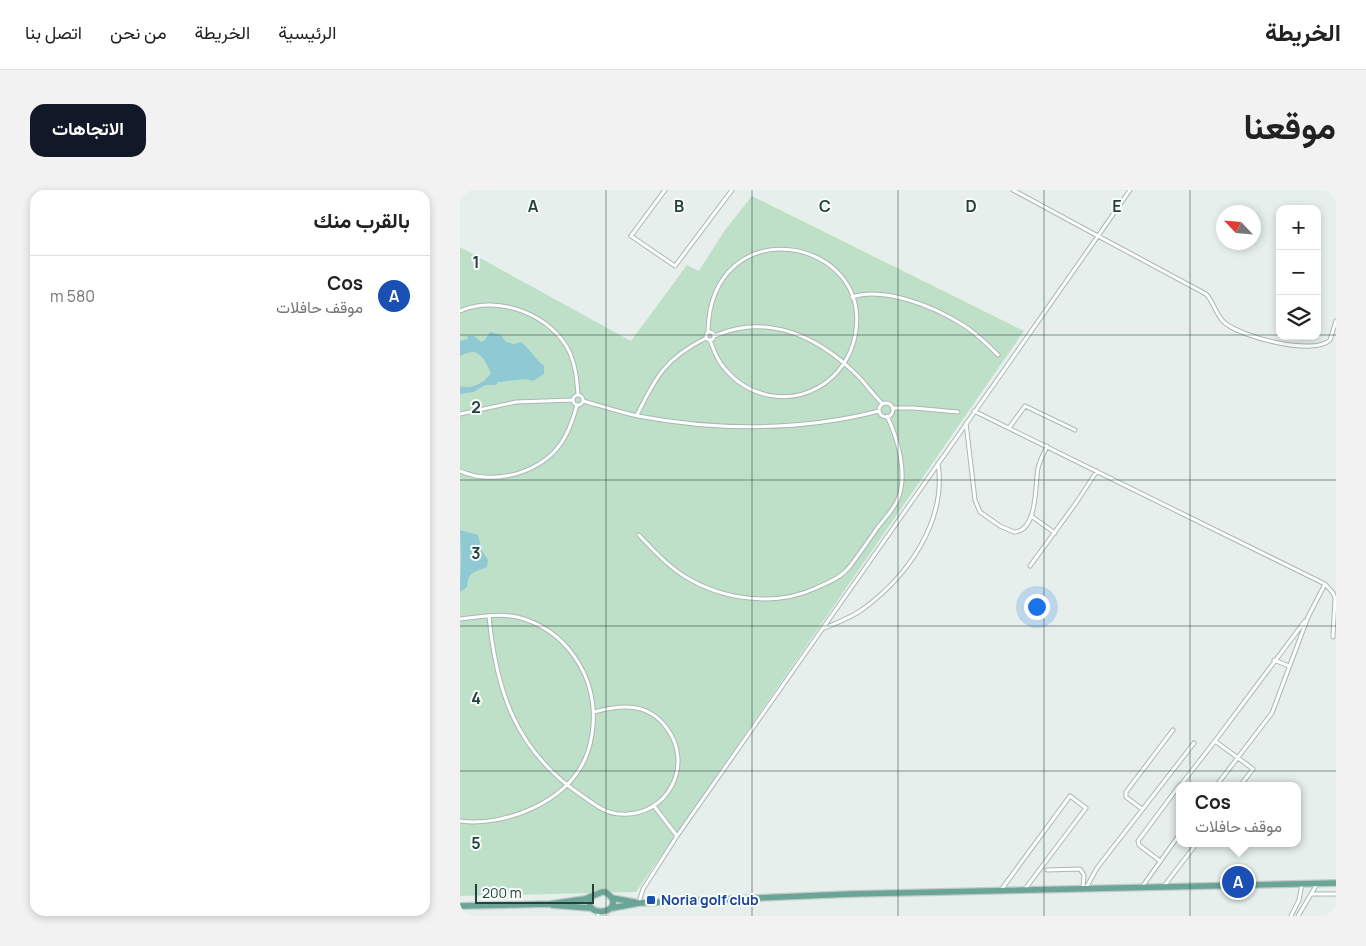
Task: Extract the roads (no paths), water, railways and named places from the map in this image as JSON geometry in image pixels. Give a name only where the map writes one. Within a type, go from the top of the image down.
[{"type":"main road","points":[[591,897],[590,908],[598,916],[606,915],[612,908],[639,903],[851,894],[1336,883]]},
{"type":"main road","points":[[460,906],[550,904],[591,897],[598,892],[606,892],[612,898],[639,903]]},
{"type":"main road","points":[[612,898],[612,908]]},
{"type":"main road","points":[[550,904],[562,907],[590,908]]},
{"type":"street","points":[[665,190],[630,236],[675,266],[732,190]]},
{"type":"street","points":[[1013,190],[1206,294],[1214,304],[1222,321],[1240,332],[1299,346],[1320,346],[1327,343],[1332,337],[1336,321]]},
{"type":"street","points":[[639,903],[643,889],[677,836],[1130,190]]},
{"type":"street","points":[[637,416],[654,380],[669,362],[689,346],[706,338],[710,309],[717,288],[742,261],[766,250],[777,249],[798,250],[818,258],[838,274],[852,297],[856,314],[856,331],[850,353],[844,363],[829,381],[797,396],[774,397],[752,390],[733,378],[718,360],[710,340],[706,338]]},
{"type":"street","points":[[852,297],[861,294],[881,295],[931,308],[964,326],[998,355]]},
{"type":"street","points":[[460,311],[474,307],[498,305],[516,309],[543,324],[563,342],[569,352],[576,375],[578,395],[582,397],[583,401],[637,416],[713,425],[785,426],[853,418],[879,411],[883,404]]},
{"type":"street","points":[[710,340],[727,330],[748,327],[789,331],[811,340],[844,363],[883,404],[890,404],[893,408],[958,412]]},
{"type":"street","points":[[708,332],[714,336]]},
{"type":"street","points":[[460,414],[516,402],[573,400],[578,395]]},
{"type":"street","points":[[573,400],[577,406]]},
{"type":"street","points":[[460,471],[474,476],[500,477],[525,471],[538,464],[553,453],[561,443],[569,430],[577,406],[581,405],[583,401]]},
{"type":"street","points":[[1009,428],[1025,406],[1075,430]]},
{"type":"street","points":[[888,416],[893,408]]},
{"type":"street","points":[[879,411],[882,415],[888,416]]},
{"type":"street","points":[[974,411],[1325,584],[1335,598],[1333,637]]},
{"type":"street","points":[[639,535],[656,553],[684,576],[713,589],[733,594],[761,598],[785,598],[805,593],[834,580],[851,565],[898,500],[901,464],[896,438],[888,416]]},
{"type":"street","points":[[966,422],[975,500],[980,512],[1000,526],[1014,532],[1024,528],[1031,516],[1035,500],[1038,468],[1047,446]]},
{"type":"street","points":[[822,629],[862,610],[885,591],[907,567],[931,524],[939,495],[938,463]]},
{"type":"street","points":[[1030,566],[1097,471]]},
{"type":"street","points":[[1031,516],[1055,533]]},
{"type":"street","points":[[1219,782],[1272,713],[1308,617],[1325,584]]},
{"type":"street","points":[[489,616],[495,663],[507,705],[526,740],[541,760],[566,786],[607,812],[634,814],[654,806],[671,787],[677,774],[679,760],[677,744],[670,732],[662,720],[648,711],[635,707],[625,706],[594,712]]},
{"type":"street","points":[[460,619],[489,616],[515,617],[532,622],[550,632],[573,655],[585,673],[591,691],[594,712],[591,743],[585,760],[566,786],[543,803],[520,814],[496,820],[460,820]]},
{"type":"street","points":[[1182,782],[1308,617]]},
{"type":"street","points":[[1274,660],[1289,666]]},
{"type":"street","points":[[1142,809],[1126,797],[1126,792],[1173,730]]},
{"type":"street","points":[[1215,741],[1238,756],[1253,769],[1243,782]]},
{"type":"street","points":[[1085,888],[1097,868],[1194,743]]},
{"type":"street","points":[[1160,861],[1139,845],[1138,841],[1176,790]]},
{"type":"street","points":[[1001,890],[1070,796],[1086,808],[1024,890]]},
{"type":"street","points":[[654,806],[677,836]]},
{"type":"street","points":[[1142,887],[1176,839]]},
{"type":"street","points":[[1164,887],[1194,847]]},
{"type":"street","points":[[1047,870],[1080,869],[1084,875],[1085,888]]},
{"type":"street","points":[[1291,916],[1299,900],[1302,883]]},
{"type":"street","points":[[1298,916],[1318,883]]},
{"type":"street","points":[[1311,894],[1336,894]]},
{"type":"water","points":[[490,332],[501,335],[506,342],[514,344],[521,342],[544,366],[544,374],[533,381],[526,379],[498,382],[496,385],[485,385],[473,392],[460,394],[460,386],[469,387],[477,385],[491,373],[484,360],[475,352],[460,356],[460,341],[468,339],[467,336],[474,336],[481,342],[485,340]]},
{"type":"water","points":[[460,530],[478,535],[482,551],[488,560],[487,567],[475,571],[469,578],[467,587],[460,592],[461,555]]},
{"type":"place","name":"Cos","points":[[1238,882]]},
{"type":"place","name":"Noria golf club","points":[[651,900]]}]
